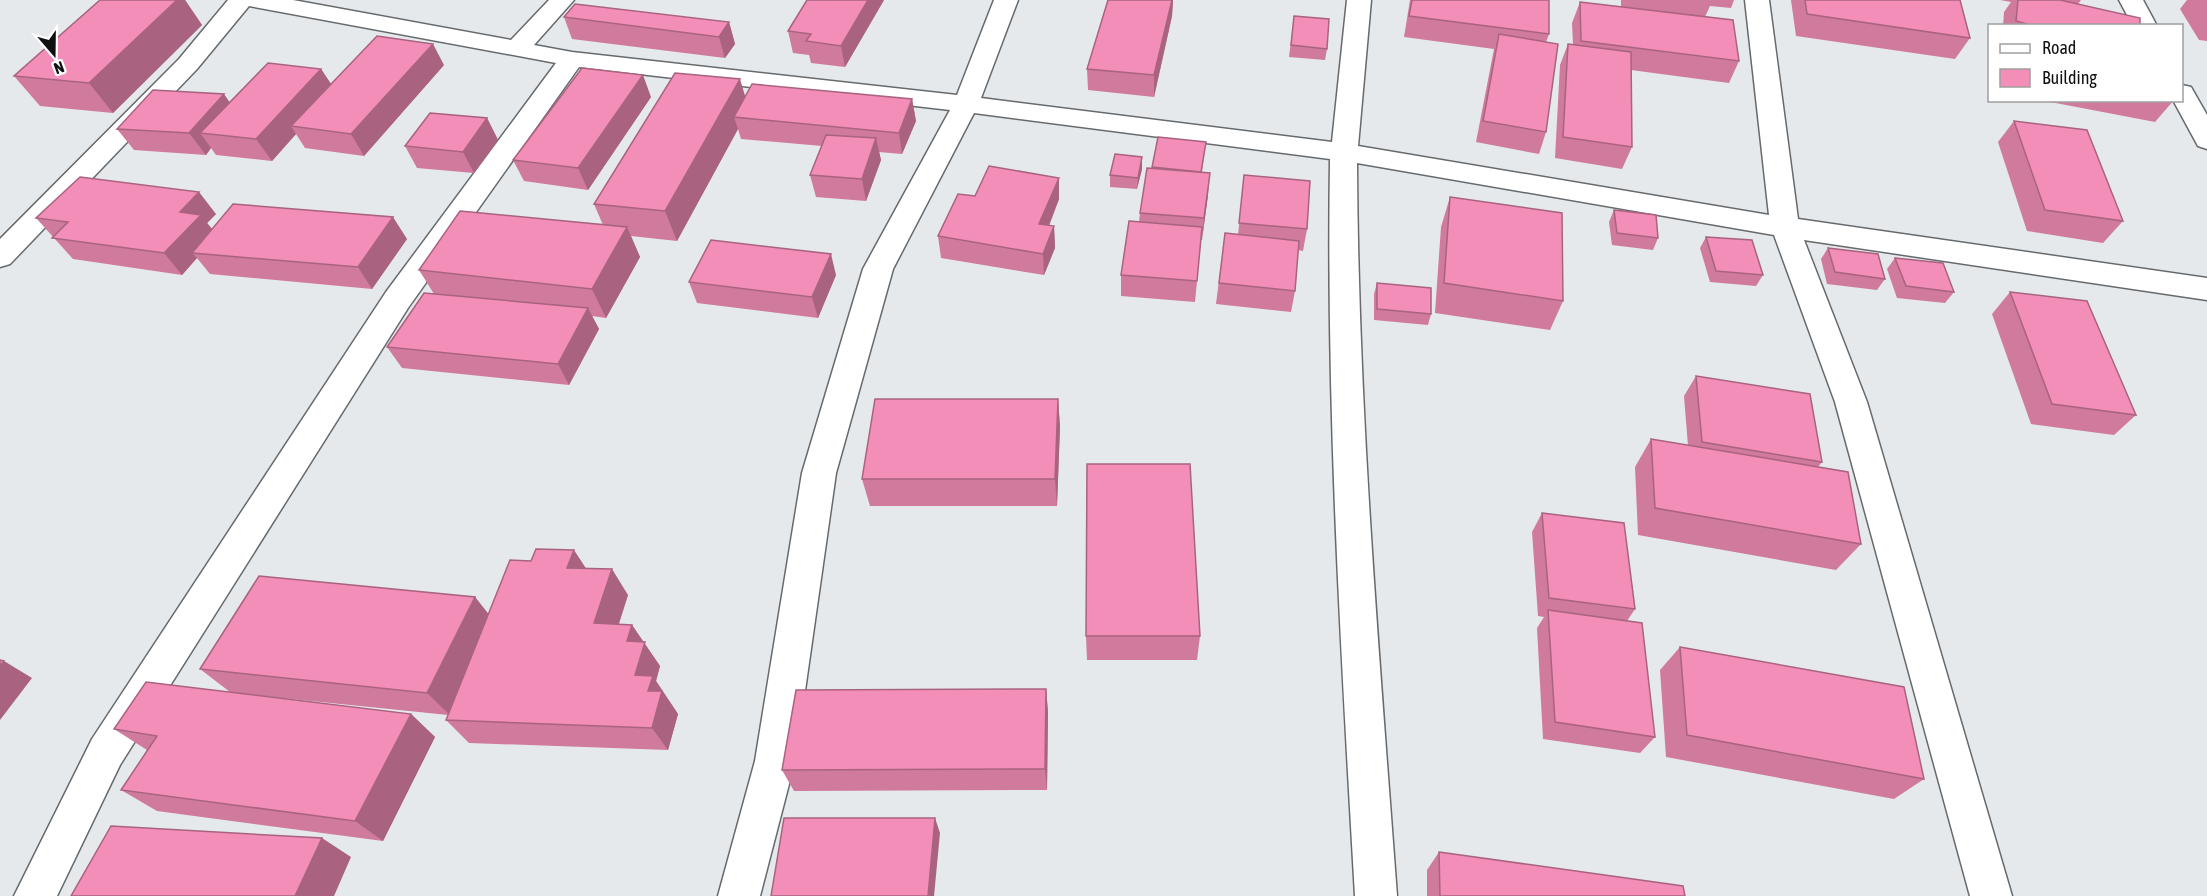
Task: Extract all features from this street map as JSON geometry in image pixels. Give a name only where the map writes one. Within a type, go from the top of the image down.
[{"type":"street","points":[[0,257],[188,64],[241,0]]},
{"type":"street","points":[[255,0],[572,59],[966,104],[1344,152],[1785,227],[2207,289]]},
{"type":"street","points":[[517,49],[562,0]]},
{"type":"street","points":[[739,896],[775,761],[819,473],[861,325],[878,268],[966,104],[1006,0]]},
{"type":"street","points":[[1359,0],[1344,152],[1344,294],[1358,621],[1376,896]]},
{"type":"street","points":[[1757,0],[1785,227],[1851,402],[1991,896]]},
{"type":"street","points":[[2131,0],[2144,24]]},
{"type":"street","points":[[35,896],[106,752],[398,300],[572,59]]},
{"type":"street","points":[[2183,97],[2207,140]]},
{"type":"building","points":[[100,0],[177,0],[89,83],[14,76]]},
{"type":"building","points":[[807,0],[868,0],[841,46],[806,41],[811,34],[788,31]]},
{"type":"building","points":[[1108,0],[1172,0],[1154,75],[1087,69]]},
{"type":"building","points":[[1412,0],[1549,0],[1549,34],[1409,16]]},
{"type":"building","points":[[1805,0],[1960,0],[1970,38],[1807,14]]},
{"type":"building","points":[[2018,0],[2060,0],[2140,18],[2140,24],[2027,24],[2016,21]]},
{"type":"building","points":[[1580,2],[1733,20],[1739,61],[1581,41]]},
{"type":"building","points":[[575,4],[729,22],[719,37],[564,17]]},
{"type":"building","points":[[1294,16],[1329,19],[1327,49],[1291,45]]},
{"type":"building","points":[[1499,34],[1558,44],[1546,132],[1483,121]]},
{"type":"building","points":[[377,36],[433,44],[351,134],[291,126]]},
{"type":"building","points":[[1568,44],[1631,52],[1632,147],[1563,137]]},
{"type":"building","points":[[268,63],[321,69],[256,139],[200,133]]},
{"type":"building","points":[[582,68],[643,75],[578,168],[513,160]]},
{"type":"building","points":[[675,73],[740,79],[665,211],[594,204]]},
{"type":"building","points":[[752,84],[912,99],[899,133],[734,117]]},
{"type":"building","points":[[153,90],[224,94],[189,133],[117,129]]},
{"type":"building","points":[[430,113],[487,118],[463,152],[405,146]]},
{"type":"building","points":[[2014,121],[2087,130],[2123,221],[2045,210]]},
{"type":"building","points":[[826,135],[876,138],[862,179],[810,175]]},
{"type":"building","points":[[1158,137],[1206,142],[1201,172],[1152,167]]},
{"type":"building","points":[[1115,154],[1142,157],[1138,178],[1110,175]]},
{"type":"building","points":[[989,166],[1059,178],[1039,224],[1054,226],[1043,254],[938,236],[958,194],[975,196]]},
{"type":"building","points":[[1147,168],[1210,173],[1204,218],[1140,213]]},
{"type":"building","points":[[1244,175],[1310,181],[1307,229],[1239,223]]},
{"type":"building","points":[[80,177],[199,192],[180,212],[201,215],[164,253],[52,238],[68,222],[36,218]]},
{"type":"building","points":[[1450,197],[1562,213],[1563,301],[1444,283]]},
{"type":"building","points":[[233,204],[393,217],[358,267],[192,253]]},
{"type":"building","points":[[1614,210],[1656,215],[1658,238],[1617,233]]},
{"type":"building","points":[[460,211],[627,227],[592,289],[419,270]]},
{"type":"building","points":[[1129,221],[1202,227],[1197,281],[1121,275]]},
{"type":"building","points":[[1225,233],[1299,241],[1295,291],[1219,283]]},
{"type":"building","points":[[1706,237],[1752,240],[1763,275],[1716,271]]},
{"type":"building","points":[[711,240],[831,254],[812,297],[689,282]]},
{"type":"building","points":[[1828,248],[1878,254],[1885,279],[1835,272]]},
{"type":"building","points":[[1895,258],[1943,263],[1954,292],[1906,286]]},
{"type":"building","points":[[1377,283],[1431,288],[1431,314],[1377,309]]},
{"type":"building","points":[[2010,292],[2087,301],[2136,415],[2052,404]]},
{"type":"building","points":[[424,293],[588,308],[558,364],[387,347]]},
{"type":"building","points":[[1696,376],[1810,394],[1822,462],[1702,442]]},
{"type":"building","points":[[875,399],[1058,399],[1055,479],[862,479]]},
{"type":"building","points":[[1651,439],[1848,472],[1861,544],[1655,508]]},
{"type":"building","points":[[1087,464],[1190,464],[1200,636],[1086,636]]},
{"type":"building","points":[[1542,513],[1624,523],[1635,609],[1549,598]]},
{"type":"building","points":[[536,549],[574,550],[567,568],[612,569],[594,623],[632,625],[627,641],[645,642],[635,675],[653,676],[648,691],[662,691],[652,728],[446,720],[510,560],[531,561]]},
{"type":"building","points":[[259,576],[475,597],[427,693],[200,669]]},
{"type":"building","points":[[1548,610],[1642,623],[1655,737],[1555,722]]},
{"type":"building","points":[[1680,647],[1904,687],[1924,779],[1687,735]]},
{"type":"building","points":[[146,682],[411,714],[355,821],[121,790],[157,736],[114,729]]},
{"type":"building","points":[[1046,689],[1045,769],[782,770],[796,690]]},
{"type":"building","points":[[784,818],[935,818],[928,896],[771,896]]},
{"type":"building","points":[[111,826],[322,838],[295,896],[71,896]]},
{"type":"building","points":[[1439,852],[1683,886],[1685,896],[1440,896]]}]
